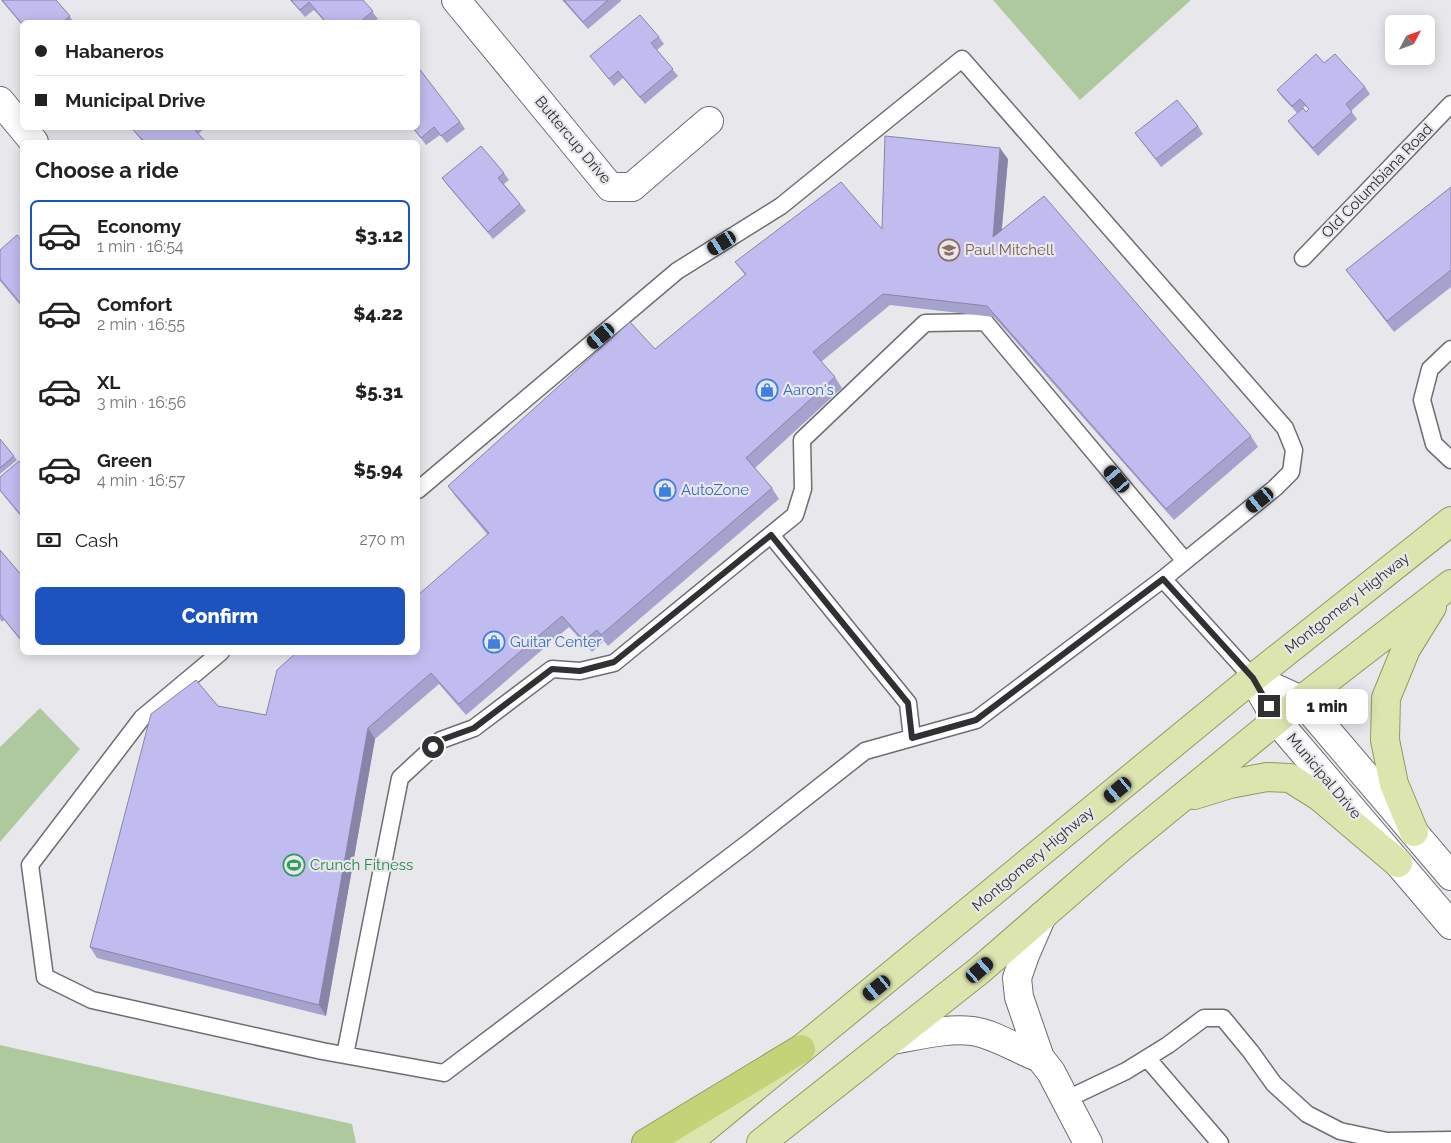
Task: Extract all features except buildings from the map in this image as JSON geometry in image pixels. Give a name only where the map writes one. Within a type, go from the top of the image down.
[{"type":"highway","points":[[646,1143],[801,1049]]},
{"type":"main road","name":"Montgomery Highway","points":[[687,1143],[1253,678],[1451,521]]},
{"type":"main road","points":[[761,1143],[980,970],[1118,850],[1301,700],[1446,588]]},
{"type":"main road","points":[[1414,832],[1394,784],[1385,740],[1386,698],[1406,649],[1446,588]]},
{"type":"main road","points":[[1181,799],[1230,784],[1267,777],[1290,778],[1320,797],[1398,863]]},
{"type":"street","name":"Buttercup Drive","points":[[456,0],[610,187],[632,187],[709,121]]},
{"type":"street","points":[[0,101],[20,125]]},
{"type":"street","points":[[24,130],[32,140]]},
{"type":"street","name":"Municipal Drive","points":[[1253,678],[1301,700],[1451,876]]},
{"type":"street","name":"Municipal Drive","points":[[1253,678],[1277,721],[1451,926]]},
{"type":"street","points":[[1042,916],[1017,978],[1018,997],[1040,1058],[1051,1072],[1088,1143]]},
{"type":"street","points":[[891,1040],[942,1031],[973,1031],[1040,1058]]},
{"type":"lane","points":[[218,655],[142,718],[30,865],[45,977],[92,1000],[345,1055],[444,1074],[748,843],[865,751],[976,720],[1163,579],[1275,488],[1291,472],[1294,450],[1285,428],[962,59],[781,206],[677,271],[420,488]]},
{"type":"lane","name":"Old Columbiana Road","points":[[1303,258],[1451,104]]},
{"type":"lane","points":[[345,1055],[400,778],[441,740],[474,728],[552,669],[580,671],[614,662],[796,515],[804,489],[802,440],[925,323],[985,322],[1186,561]]},
{"type":"lane","points":[[1451,349],[1430,369],[1422,400],[1434,444],[1451,460]]},
{"type":"lane","points":[[771,535],[908,703],[912,738]]},
{"type":"lane","points":[[1163,579],[1253,678]]},
{"type":"lane","points":[[1065,1100],[1126,1071],[1168,1045],[1204,1018],[1223,1018],[1274,1084],[1307,1114],[1340,1131],[1387,1142],[1451,1140]]},
{"type":"lane","points":[[1147,1058],[1220,1143]]},
{"type":"green space","points":[[993,0],[1191,0],[1080,100]]},
{"type":"green space","points":[[40,708],[80,749],[0,842],[0,747]]},
{"type":"green space","points":[[0,1045],[352,1124],[356,1143],[0,1143]]},
{"type":"place","name":"Paul Mitchell","points":[[949,250]]},
{"type":"place","name":"Aaron's","points":[[767,390]]},
{"type":"place","name":"AutoZone","points":[[665,490]]},
{"type":"place","name":"Guitar Center","points":[[494,642]]},
{"type":"place","name":"Crunch Fitness","points":[[294,865]]},
{"type":"route","points":[[433,747],[441,740],[474,728],[527,686],[552,669],[580,671],[614,662],[771,535],[908,703],[912,738],[976,720],[1163,579],[1253,678],[1269,706]]}]
